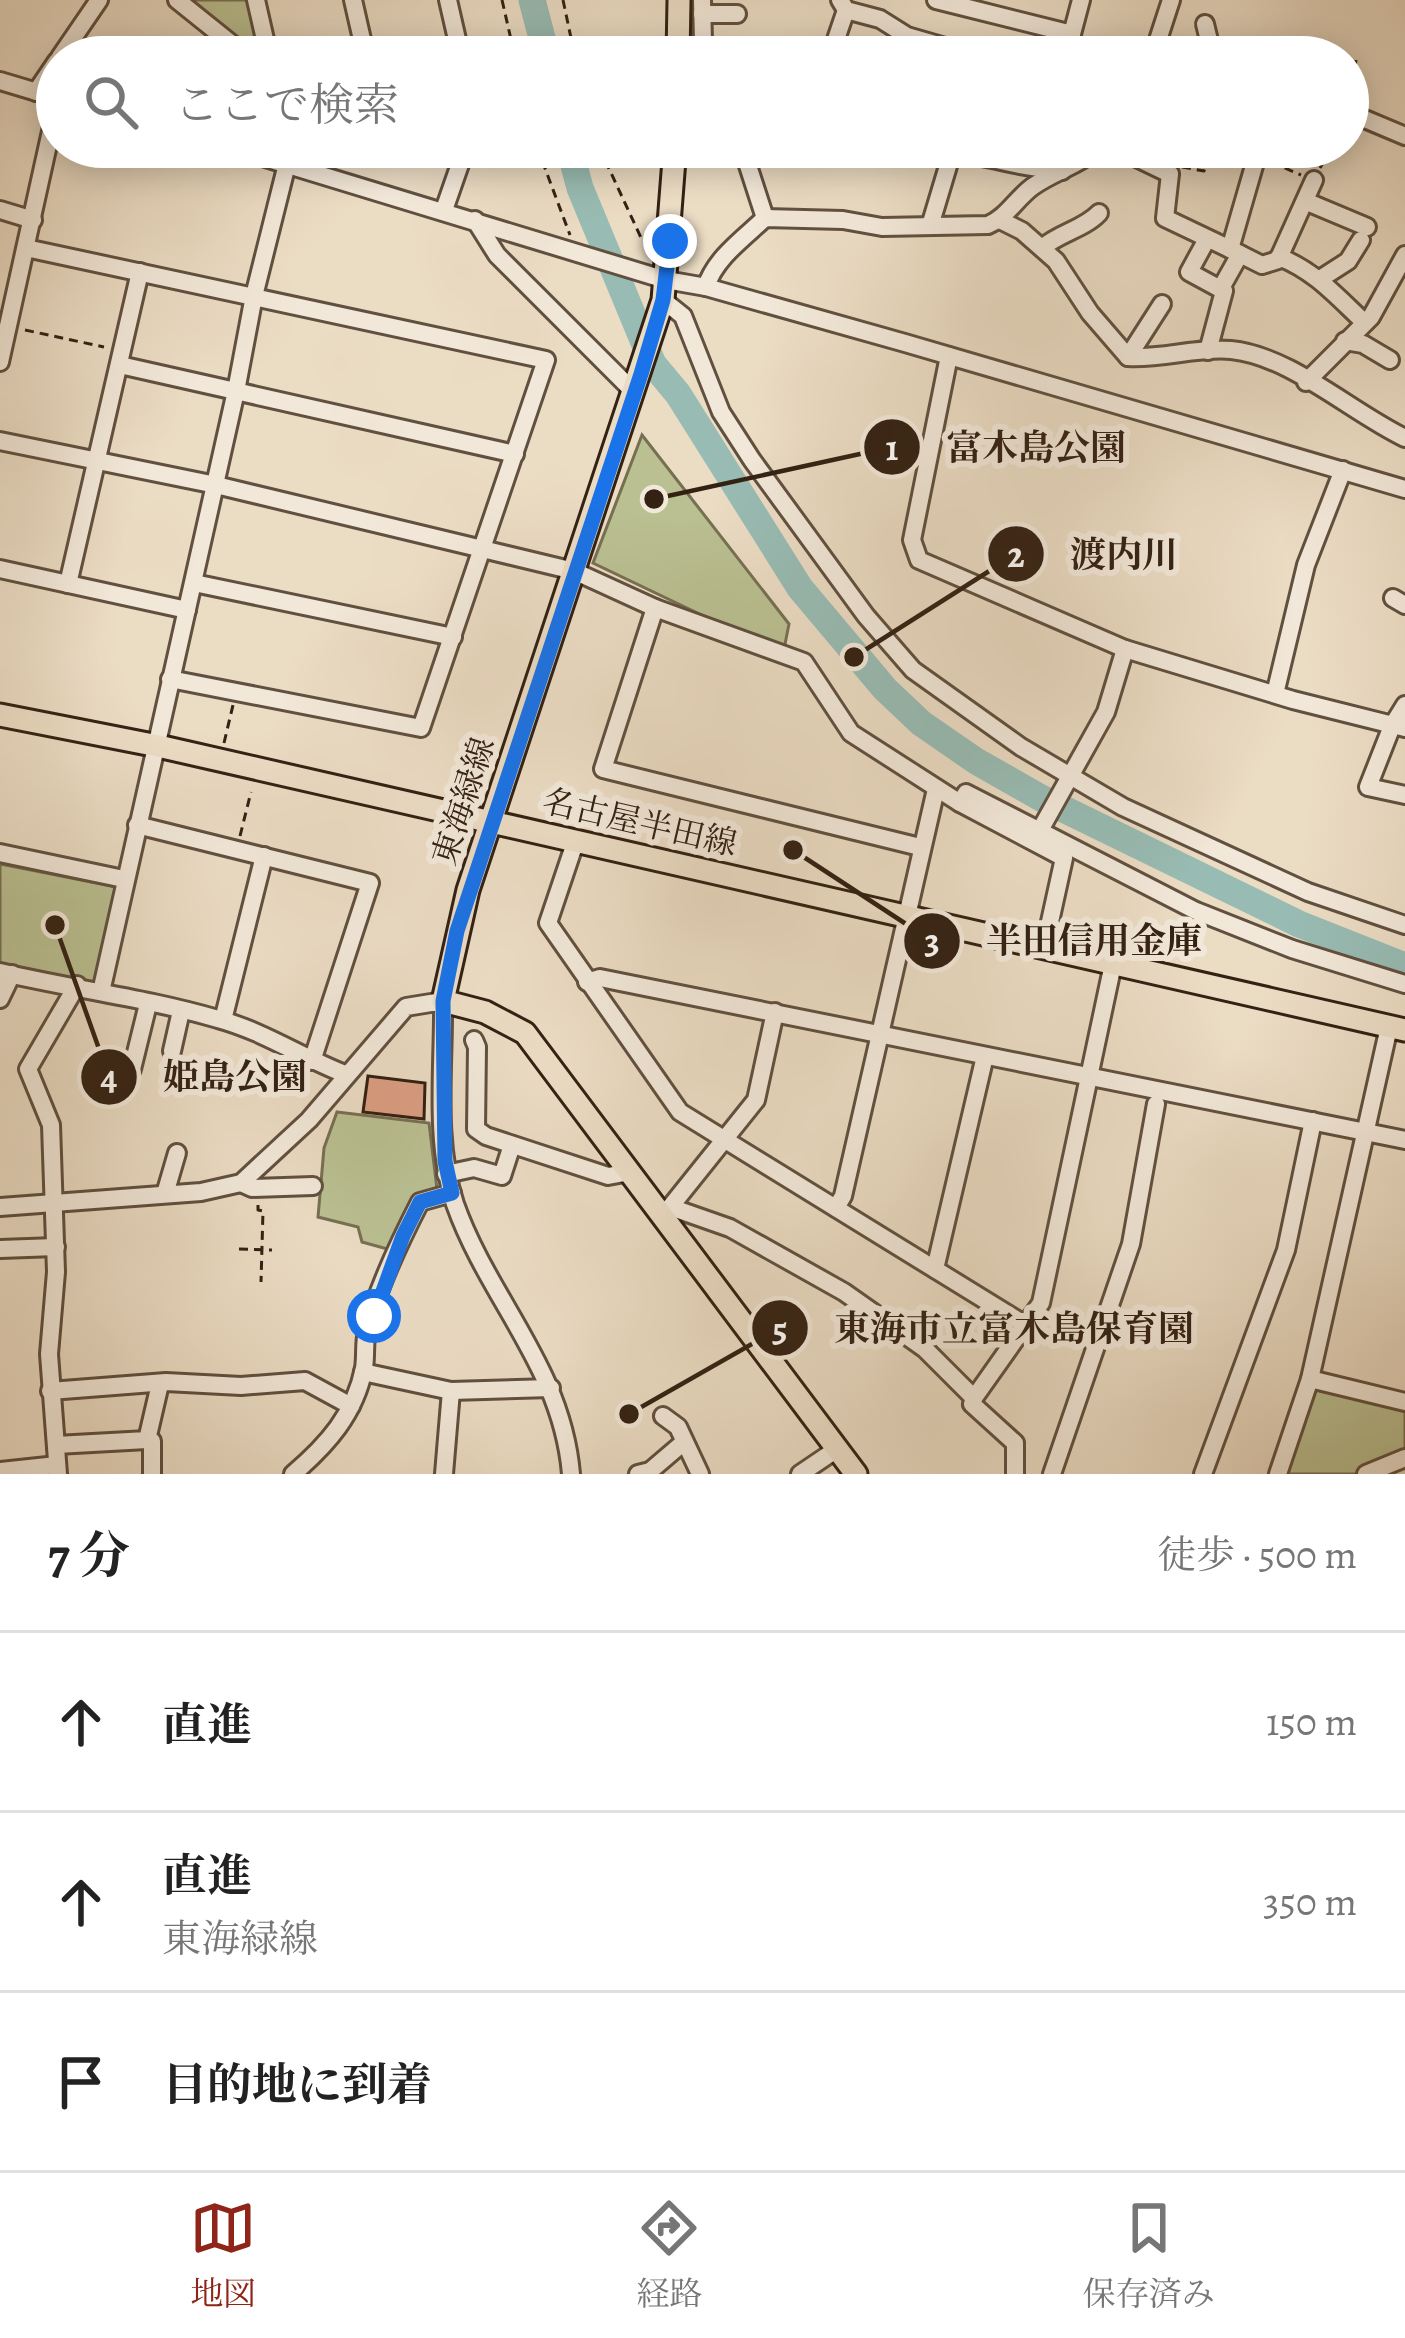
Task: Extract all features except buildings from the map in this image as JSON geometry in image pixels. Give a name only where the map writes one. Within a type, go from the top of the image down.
[{"type":"main road","points":[[678,36],[679,0]]},
{"type":"main road","name":"東海緑線","points":[[443,1001],[457,931],[654,330],[664,290],[673,168]]},
{"type":"main road","name":"名古屋半田線","points":[[0,716],[158,746],[1397,1028]]},
{"type":"main road","points":[[443,1001],[485,1012],[525,1033],[630,1172],[667,1211],[856,1474]]},
{"type":"street","points":[[177,0],[222,36]]},
{"type":"street","points":[[256,0],[264,36]]},
{"type":"street","points":[[353,0],[362,36]]},
{"type":"street","points":[[448,0],[456,36]]},
{"type":"street","points":[[936,0],[1072,34],[1081,0]]},
{"type":"street","points":[[1159,36],[1169,0]]},
{"type":"street","points":[[73,36],[96,1]]},
{"type":"street","points":[[835,36],[843,5],[909,36]]},
{"type":"street","points":[[702,7],[737,14]]},
{"type":"street","points":[[1205,24],[1208,36]]},
{"type":"street","points":[[0,81],[36,92]]},
{"type":"street","points":[[1369,119],[1403,130]]},
{"type":"street","points":[[0,362],[43,168]]},
{"type":"street","points":[[100,992],[285,168]]},
{"type":"street","points":[[300,168],[633,268],[664,290],[683,316],[721,412],[866,616],[913,670],[1069,781],[1308,892],[1405,925]]},
{"type":"street","points":[[444,210],[459,168]]},
{"type":"street","points":[[749,168],[765,218]]},
{"type":"street","points":[[930,226],[938,168]]},
{"type":"street","points":[[706,287],[710,274],[727,254],[765,218],[882,226],[988,225],[1000,220],[1030,188],[1068,168]]},
{"type":"street","points":[[1158,168],[1170,174],[1165,218],[1262,265],[1279,257],[1314,180]]},
{"type":"street","points":[[1221,287],[1235,251],[1254,168]]},
{"type":"street","points":[[1305,200],[1364,233],[1348,261],[1320,280]]},
{"type":"street","points":[[0,210],[33,220]]},
{"type":"street","points":[[1042,248],[1100,213]]},
{"type":"street","points":[[476,220],[497,255],[638,383]]},
{"type":"street","points":[[1000,220],[1056,261],[1076,296],[1128,357]]},
{"type":"street","points":[[1207,239],[1189,272],[1224,291],[1208,351]]},
{"type":"street","points":[[26,248],[546,360],[421,728],[170,679]]},
{"type":"street","points":[[1306,382],[1383,299],[1405,255]]},
{"type":"street","points":[[1279,257],[1305,267],[1364,322]]},
{"type":"street","points":[[68,584],[140,272]]},
{"type":"street","points":[[664,290],[706,287],[1405,489]]},
{"type":"street","points":[[1128,357],[1162,304]]},
{"type":"street","points":[[1346,341],[1363,344],[1390,360]]},
{"type":"street","points":[[1128,357],[1228,350],[1282,362],[1306,382],[1405,438]]},
{"type":"street","points":[[949,356],[912,540],[919,560],[1125,649],[1398,727]]},
{"type":"street","points":[[122,358],[236,391],[515,454]]},
{"type":"street","points":[[0,441],[216,485],[574,571],[655,608],[804,662],[850,733],[959,803],[1064,858],[1044,949]]},
{"type":"street","points":[[1275,694],[1306,565],[1343,470]]},
{"type":"street","points":[[0,569],[188,610]]},
{"type":"street","points":[[194,583],[453,637]]},
{"type":"street","points":[[655,608],[603,769],[920,847]]},
{"type":"street","points":[[1039,832],[1106,712],[1125,649]]},
{"type":"street","points":[[1405,705],[1368,787],[1405,795]]},
{"type":"street","points":[[836,1208],[843,1196],[936,788]]},
{"type":"street","points":[[959,803],[966,793],[1196,911],[1292,949],[1405,984]]},
{"type":"street","points":[[137,825],[370,883],[312,1061]]},
{"type":"street","points":[[576,840],[548,922],[680,1112],[1027,1326]]},
{"type":"street","points":[[0,853],[119,878]]},
{"type":"street","points":[[223,1020],[264,856]]},
{"type":"street","points":[[1015,1474],[1015,1443],[972,1404],[1040,1303],[1113,964]]},
{"type":"street","points":[[0,999],[6,973],[77,985],[223,1020],[266,1035],[345,1075]]},
{"type":"street","points":[[587,982],[600,977],[1405,1140]]},
{"type":"street","points":[[0,1471],[58,1469],[50,1391],[56,1247],[51,1125],[28,1070],[77,985]]},
{"type":"street","points":[[250,1185],[406,1007],[443,1001],[446,1174],[480,1257],[559,1405],[571,1474]]},
{"type":"street","points":[[131,1070],[148,1004]]},
{"type":"street","points":[[172,1051],[181,1011]]},
{"type":"street","points":[[775,1012],[756,1100],[667,1211],[730,1228],[844,1292],[939,1361],[974,1398]]},
{"type":"street","points":[[1278,1474],[1310,1379],[1365,1131],[1397,1028]]},
{"type":"street","points":[[473,1040],[477,1047],[476,1129],[608,1176],[630,1172]]},
{"type":"street","points":[[934,1269],[985,1056]]},
{"type":"street","points":[[1052,1474],[1131,1244],[1156,1104]]},
{"type":"street","points":[[1203,1474],[1286,1250],[1313,1121]]},
{"type":"street","points":[[446,1174],[474,1168],[502,1176],[512,1145]]},
{"type":"street","points":[[165,1194],[177,1153]]},
{"type":"street","points":[[0,1207],[250,1185],[313,1186]]},
{"type":"street","points":[[293,1474],[326,1447],[351,1406],[363,1372],[367,1328],[420,1202],[452,1193]]},
{"type":"street","points":[[0,1249],[56,1247]]},
{"type":"street","points":[[363,1372],[452,1391],[551,1388]]},
{"type":"street","points":[[1310,1379],[1405,1402]]},
{"type":"street","points":[[50,1391],[196,1381],[241,1386],[305,1382],[351,1406]]},
{"type":"street","points":[[147,1440],[160,1384]]},
{"type":"street","points":[[444,1474],[452,1391]]},
{"type":"street","points":[[663,1416],[678,1427],[699,1474]]},
{"type":"street","points":[[56,1445],[147,1440],[152,1442],[152,1474]]},
{"type":"street","points":[[638,1474],[650,1471],[684,1442]]},
{"type":"street","points":[[800,1474],[837,1449]]},
{"type":"street","points":[[1366,1474],[1405,1459]]},
{"type":"path","points":[[502,0],[510,36]]},
{"type":"path","points":[[563,0],[571,36]]},
{"type":"path","points":[[545,168],[574,252]]},
{"type":"path","points":[[609,168],[643,242],[653,240]]},
{"type":"path","points":[[1170,174],[1180,168]]},
{"type":"path","points":[[1281,168],[1314,180],[1321,168]]},
{"type":"path","points":[[8,326],[122,358]]},
{"type":"path","points":[[223,749],[236,692]]},
{"type":"path","points":[[237,850],[250,792]]},
{"type":"path","points":[[250,1185],[258,1210],[263,1211],[261,1282]]},
{"type":"path","points":[[239,1249],[272,1250]]},
{"type":"green space","points":[[192,0],[249,0],[257,36],[233,36]]},
{"type":"green space","points":[[642,435],[789,624],[783,654],[593,563]]},
{"type":"green space","points":[[0,864],[117,887],[98,984],[0,963]]},
{"type":"green space","points":[[337,1112],[429,1123],[437,1189],[391,1250],[362,1242],[358,1227],[318,1217],[324,1148]]},
{"type":"green space","points":[[1314,1389],[1405,1410],[1405,1453],[1357,1474],[1286,1474]]},
{"type":"waterway","points":[[532,0],[541,36]]},
{"type":"waterway","points":[[575,168],[653,364],[678,394],[800,588],[885,689],[921,723],[1041,798],[1299,924],[1405,966]]},
{"type":"place","name":"富木島公園","points":[[654,499]]},
{"type":"place","name":"渡内川","points":[[854,657]]},
{"type":"place","name":"半田信用金庫","points":[[793,850]]},
{"type":"place","name":"姫島公園","points":[[55,925]]},
{"type":"place","name":"東海市立富木島保育園","points":[[629,1414]]},
{"type":"route","points":[[374,1316],[420,1202],[452,1193],[445,1161],[443,1001],[457,931],[641,374],[663,300],[670,241]]}]
